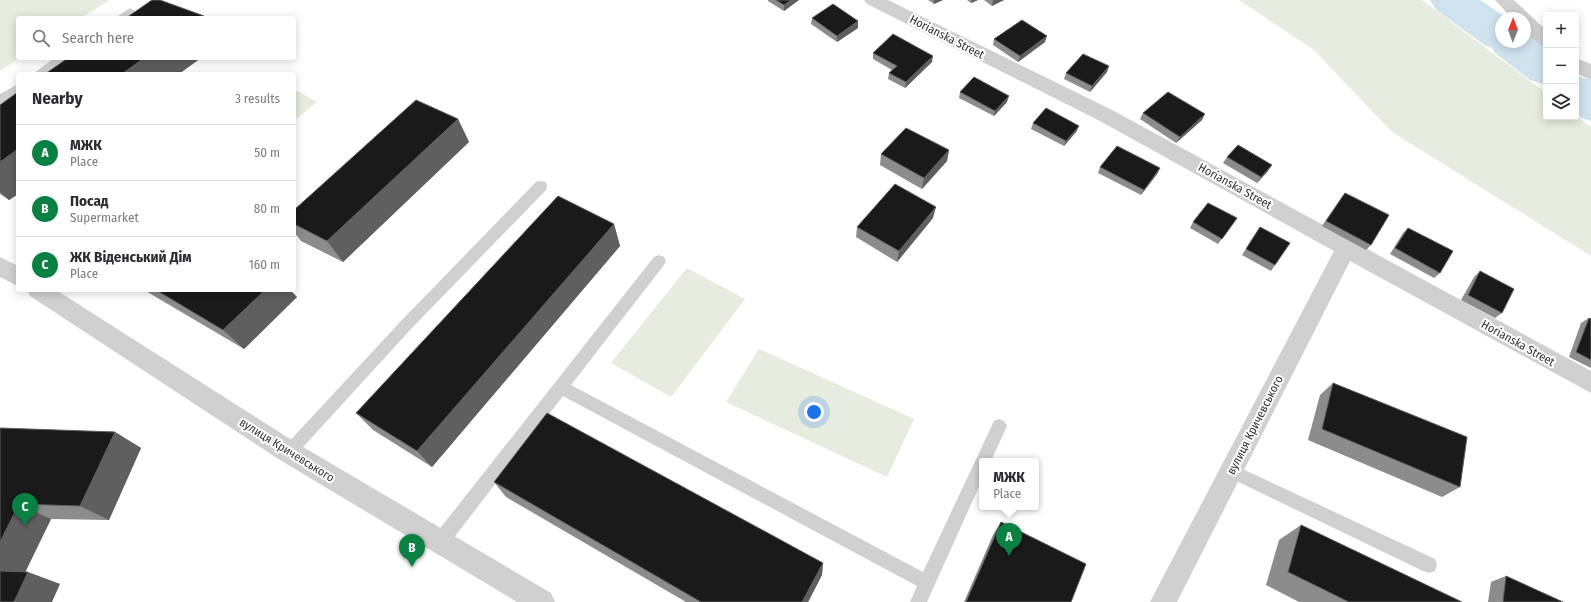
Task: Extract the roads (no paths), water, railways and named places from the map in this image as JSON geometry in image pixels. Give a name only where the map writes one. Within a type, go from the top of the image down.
[{"type":"street","name":"Horianska Street","points":[[873,0],[1108,116],[1591,383]]},
{"type":"street","points":[[1504,0],[1516,12]]},
{"type":"street","points":[[1531,26],[1543,38]]},
{"type":"street","points":[[1579,66],[1591,73]]},
{"type":"street","name":"вулиця Кричевського","points":[[1163,602],[1346,248]]},
{"type":"street","points":[[0,266],[16,276]]},
{"type":"street","name":"вулиця Кричевського","points":[[41,292],[289,452],[542,602]]},
{"type":"lane","points":[[42,72],[59,60]]},
{"type":"lane","points":[[0,100],[16,89]]},
{"type":"lane","points":[[289,452],[406,325],[541,186]]},
{"type":"lane","points":[[440,542],[659,261]]},
{"type":"lane","points":[[561,387],[927,583]]},
{"type":"lane","points":[[984,458],[999,426]]},
{"type":"lane","points":[[918,602],[979,469]]},
{"type":"lane","points":[[1232,471],[1429,565]]},
{"type":"waterway","points":[[1451,0],[1495,31]]},
{"type":"waterway","points":[[1518,48],[1543,67]]},
{"type":"waterway","points":[[1579,94],[1591,104]]},
{"type":"place","name":"ЖК Віденський Дім","points":[[25,526]]},
{"type":"place","name":"МЖК","points":[[1009,556]]},
{"type":"place","name":"Посад","points":[[412,567]]}]
